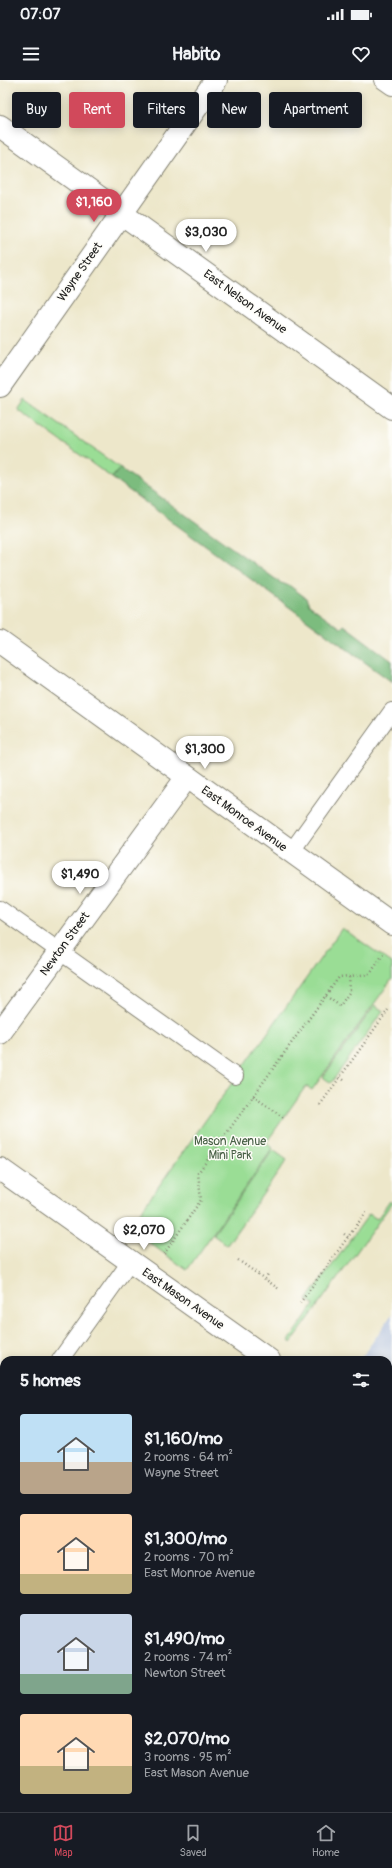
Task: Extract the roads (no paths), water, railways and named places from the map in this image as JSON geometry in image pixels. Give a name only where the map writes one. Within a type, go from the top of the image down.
[{"type":"street","name":"Wayne Street","points":[[0,386],[216,80]]},
{"type":"street","name":"East Nelson Avenue","points":[[0,126],[392,408]]},
{"type":"street","name":"East Monroe Avenue","points":[[0,642],[392,924]]},
{"type":"street","name":"Newton Street","points":[[0,1033],[187,777]]},
{"type":"street","name":"East Mason Avenue","points":[[0,1169],[263,1356]]},
{"type":"lane","points":[[382,80],[392,88]]},
{"type":"lane","points":[[291,852],[392,711]]},
{"type":"lane","points":[[0,909],[235,1076]]},
{"type":"lane","points":[[63,1356],[130,1262]]},
{"type":"park label","name":"Mason Avenue Mini Park","points":[[230,1148]]}]
